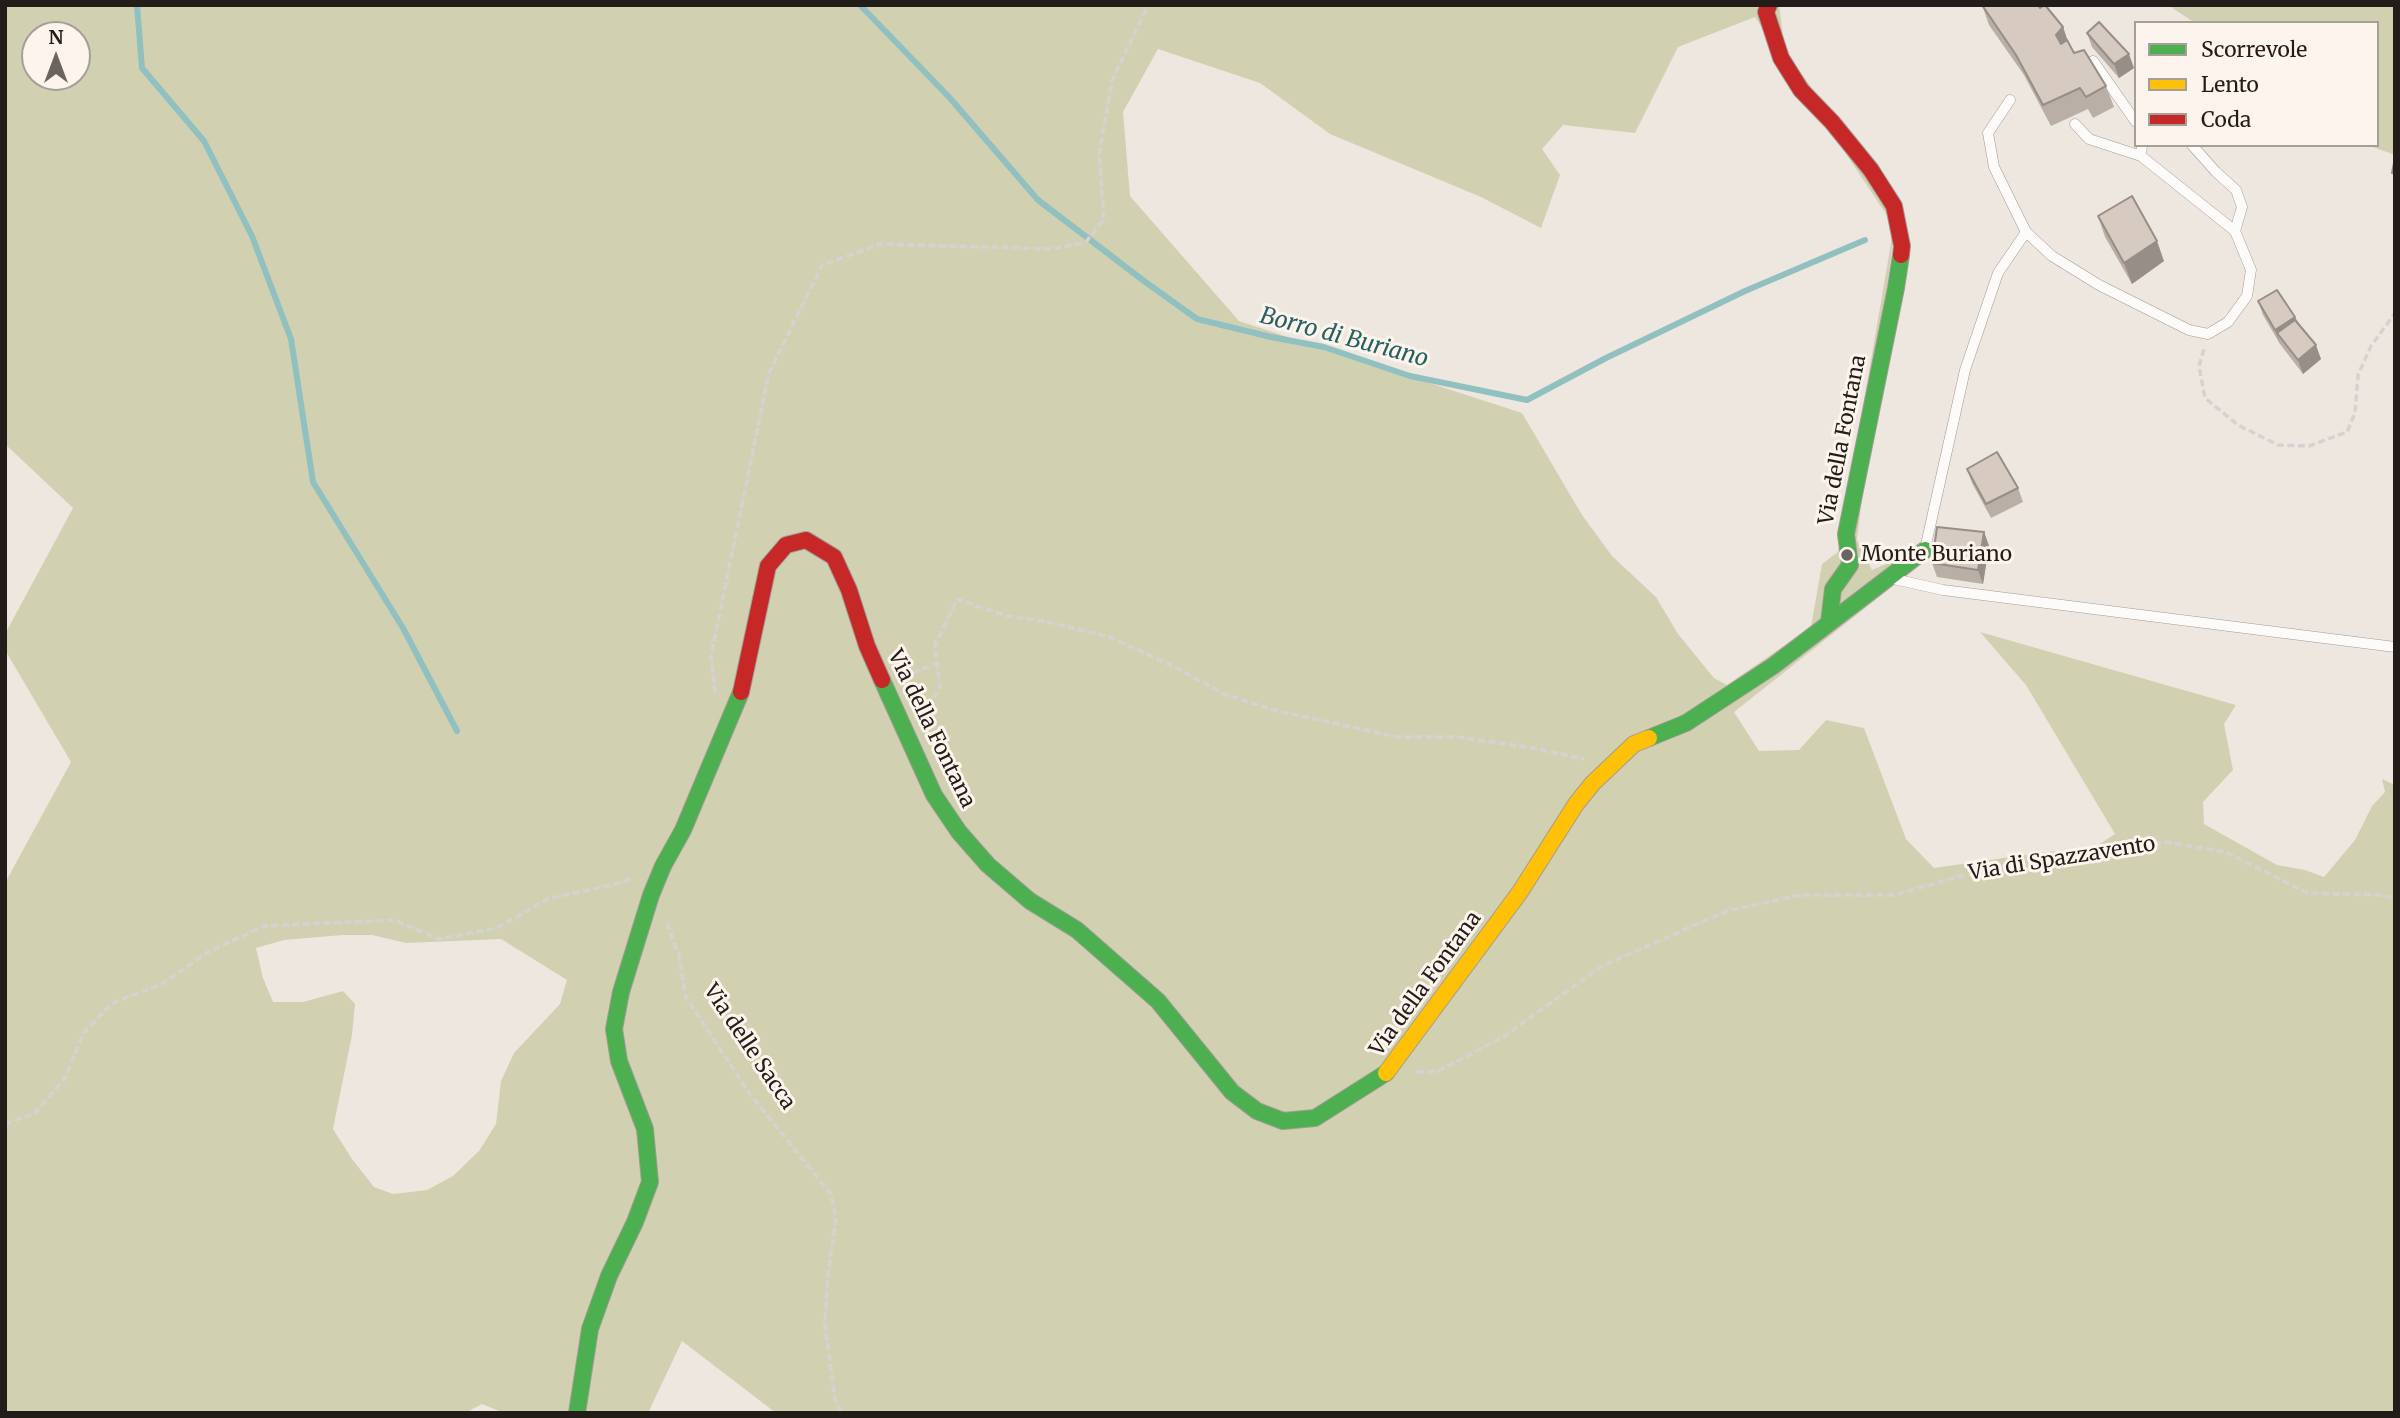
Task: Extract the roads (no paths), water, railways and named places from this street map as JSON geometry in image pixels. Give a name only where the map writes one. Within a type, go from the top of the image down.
[{"type":"street","name":"Via della Fontana","points":[[577,1413],[590,1329],[609,1276],[635,1222],[650,1182],[645,1129],[619,1061],[614,1029],[621,992],[651,895],[683,830],[744,686],[768,566],[786,545],[806,540],[834,557],[849,590],[867,646],[907,738],[934,795],[959,832],[988,865],[1030,901],[1077,930],[1158,1001],[1232,1092],[1257,1111],[1283,1121],[1315,1118],[1387,1073],[1520,892],[1576,804],[1634,744],[1686,723],[1773,666],[1829,622],[1833,589],[1850,565],[1846,534],[1896,288],[1902,246],[1894,206],[1871,170],[1832,122],[1801,90],[1781,58],[1766,12],[1769,5]]},
{"type":"street","points":[[1829,622],[1925,550]]},
{"type":"lane","points":[[2094,61],[2134,119]]},
{"type":"lane","points":[[2010,100],[1988,133],[1994,167],[2026,232],[2052,256],[2099,285],[2189,330],[2208,334],[2228,321],[2247,296],[2252,270],[2235,231],[2141,151],[2090,139],[2075,124]]},
{"type":"lane","points":[[2194,147],[2216,173],[2236,190],[2242,207],[2235,231]]},
{"type":"lane","points":[[1925,550],[1965,370],[1998,273],[2026,232]]},
{"type":"lane","points":[[1886,578],[1943,590],[2395,647]]},
{"type":"waterway","points":[[137,5],[142,68],[204,141],[252,236],[291,339],[313,482],[403,628],[457,731]]},
{"type":"waterway","name":"Borro di Buriano","points":[[860,5],[949,97],[1038,200],[1197,319],[1324,347],[1410,376],[1527,400],[1606,358],[1745,291],[1865,240]]},
{"type":"place","name":"Monte Buriano","points":[[1847,555]]}]
